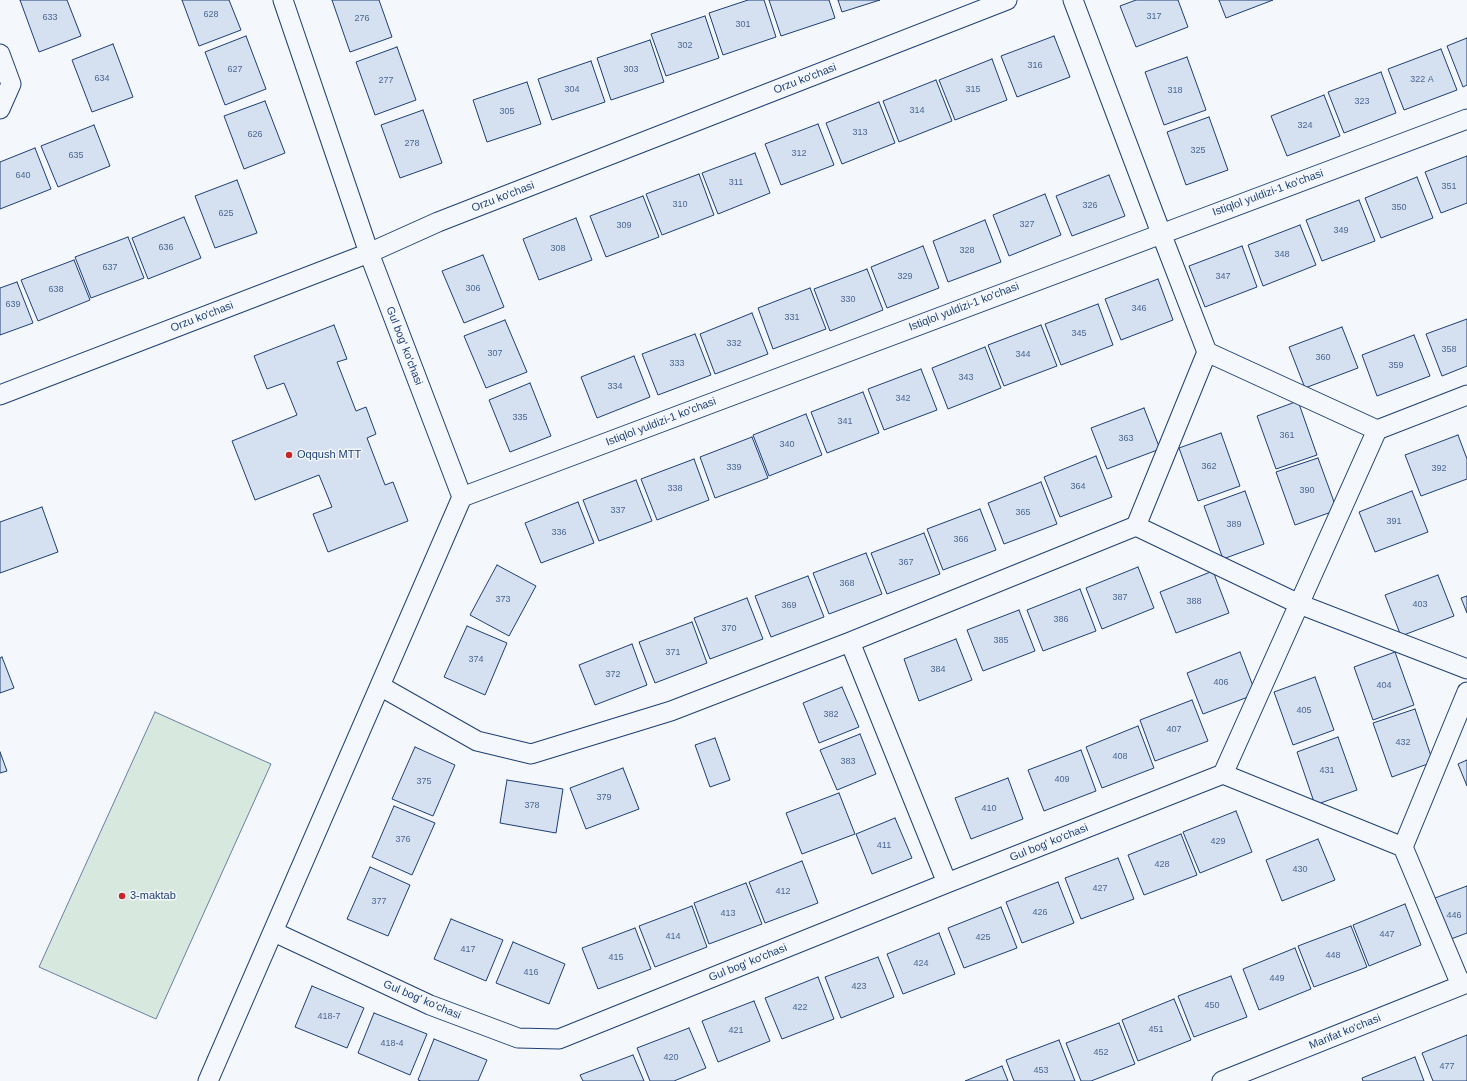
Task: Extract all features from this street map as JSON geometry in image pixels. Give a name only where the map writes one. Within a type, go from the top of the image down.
[{"type":"street","name":"Gul bog' ko'chasi","points":[[283,0],[369,253],[462,497]]},
{"type":"street","name":"Orzu ko'chasi","points":[[0,395],[369,253],[438,222],[1007,0]]},
{"type":"street","points":[[380,686],[477,741],[531,754],[671,711],[850,642],[1136,526],[1207,352],[1160,233],[1073,0]]},
{"type":"street","points":[[0,54],[11,84],[0,109]]},
{"type":"street","name":"Istiqlol yuldizi-1 ko'chasi","points":[[462,497],[1160,233],[1467,119]]},
{"type":"street","points":[[1207,352],[1377,430]]},
{"type":"street","points":[[1464,984],[1403,847],[1223,774],[1377,430],[1467,395]]},
{"type":"street","points":[[208,1081],[462,497]]},
{"type":"street","points":[[1136,526],[1299,604],[1467,669]]},
{"type":"street","points":[[850,642],[947,883]]},
{"type":"street","points":[[1403,847],[1467,692]]},
{"type":"street","name":"Gul bog' ko'chasi","points":[[274,932],[430,1005],[518,1038],[559,1039],[1223,774]]},
{"type":"street","name":"Marifat ko'chasi","points":[[1222,1081],[1464,984]]},
{"type":"shaded area","points":[[155,712],[271,764],[156,1019],[39,967]]},
{"type":"building","points":[[20,0],[67,0],[81,36],[39,52]]},
{"type":"building","points":[[182,0],[229,0],[241,30],[199,46]]},
{"type":"building","points":[[332,0],[379,0],[392,37],[350,52]]},
{"type":"building","points":[[748,0],[764,0],[776,37],[723,55],[709,13]]},
{"type":"building","points":[[769,0],[829,0],[835,18],[781,36]]},
{"type":"building","points":[[838,0],[880,0],[842,12]]},
{"type":"building","points":[[1136,0],[1178,0],[1188,27],[1136,47],[1120,6]]},
{"type":"building","points":[[1219,0],[1273,0],[1226,18]]},
{"type":"building","points":[[705,16],[719,58],[666,76],[651,34]]},
{"type":"building","points":[[246,36],[266,89],[225,105],[205,52]]},
{"type":"building","points":[[1054,36],[1070,77],[1017,97],[1001,56]]},
{"type":"building","points":[[1467,38],[1467,85],[1463,87],[1447,46]]},
{"type":"building","points":[[650,40],[664,82],[611,100],[597,58]]},
{"type":"building","points":[[113,44],[133,97],[92,112],[72,60]]},
{"type":"building","points":[[397,47],[416,100],[375,115],[356,62]]},
{"type":"building","points":[[1441,49],[1457,90],[1404,110],[1388,69]]},
{"type":"building","points":[[1187,57],[1206,110],[1164,125],[1145,72]]},
{"type":"building","points":[[992,59],[1007,100],[955,120],[939,80]]},
{"type":"building","points":[[591,61],[605,102],[552,120],[538,79]]},
{"type":"building","points":[[1381,72],[1396,113],[1344,133],[1328,92]]},
{"type":"building","points":[[936,80],[952,121],[899,142],[883,101]]},
{"type":"building","points":[[527,82],[541,124],[487,142],[473,100]]},
{"type":"building","points":[[1324,95],[1340,136],[1287,156],[1271,116]]},
{"type":"building","points":[[265,101],[285,153],[244,169],[224,116]]},
{"type":"building","points":[[879,102],[895,143],[842,164],[826,123]]},
{"type":"building","points":[[423,110],[442,163],[400,178],[381,125]]},
{"type":"building","points":[[1209,117],[1228,170],[1186,185],[1167,132]]},
{"type":"building","points":[[818,124],[834,165],[781,185],[765,144]]},
{"type":"building","points":[[94,125],[110,166],[58,187],[41,146]]},
{"type":"building","points":[[35,148],[51,189],[0,209],[0,162]]},
{"type":"building","points":[[755,153],[770,193],[718,214],[702,173]]},
{"type":"building","points":[[1467,156],[1467,203],[1441,213],[1425,172]]},
{"type":"building","points":[[699,174],[714,215],[662,235],[646,194]]},
{"type":"building","points":[[1109,175],[1125,216],[1072,236],[1056,196]]},
{"type":"building","points":[[1417,177],[1433,218],[1381,238],[1365,198]]},
{"type":"building","points":[[237,180],[257,233],[215,248],[195,196]]},
{"type":"building","points":[[1045,194],[1061,235],[1009,256],[993,215]]},
{"type":"building","points":[[643,196],[659,237],[606,257],[590,216]]},
{"type":"building","points":[[1359,200],[1375,241],[1322,261],[1306,220]]},
{"type":"building","points":[[184,217],[201,258],[148,279],[132,238]]},
{"type":"building","points":[[576,218],[592,260],[539,280],[523,239]]},
{"type":"building","points":[[985,220],[1001,262],[948,282],[933,241]]},
{"type":"building","points":[[1300,225],[1316,265],[1263,286],[1248,245]]},
{"type":"building","points":[[128,237],[144,278],[91,298],[75,257]]},
{"type":"building","points":[[923,246],[939,288],[887,308],[871,267]]},
{"type":"building","points":[[1242,246],[1257,287],[1205,307],[1189,266]]},
{"type":"building","points":[[483,255],[504,307],[464,323],[442,271]]},
{"type":"building","points":[[74,260],[90,300],[38,321],[21,280]]},
{"type":"building","points":[[867,269],[883,310],[830,331],[814,289]]},
{"type":"building","points":[[1158,279],[1173,320],[1121,340],[1105,299]]},
{"type":"building","points":[[17,282],[33,323],[0,335],[0,288]]},
{"type":"building","points":[[810,288],[826,329],[773,349],[758,308]]},
{"type":"building","points":[[1098,304],[1113,345],[1061,365],[1045,324]]},
{"type":"building","points":[[752,313],[768,354],[715,374],[700,334]]},
{"type":"building","points":[[1467,319],[1467,366],[1442,376],[1426,334]]},
{"type":"building","points":[[505,320],[527,372],[486,388],[464,336]]},
{"type":"building","points":[[334,325],[347,359],[337,362],[356,411],[366,407],[376,434],[367,438],[385,485],[393,482],[408,521],[328,552],[313,514],[332,507],[319,475],[255,500],[232,441],[297,415],[284,383],[267,389],[254,356]]},
{"type":"building","points":[[1041,325],[1057,366],[1004,386],[988,345]]},
{"type":"building","points":[[1342,327],[1358,368],[1305,388],[1289,347]]},
{"type":"building","points":[[695,334],[711,375],[658,395],[642,354]]},
{"type":"building","points":[[1414,335],[1430,376],[1377,396],[1362,355]]},
{"type":"building","points":[[985,347],[1001,388],[948,409],[932,368]]},
{"type":"building","points":[[634,356],[650,397],[597,418],[581,377]]},
{"type":"building","points":[[921,369],[937,410],[884,430],[868,389]]},
{"type":"building","points":[[530,383],[551,436],[510,452],[489,400]]},
{"type":"building","points":[[863,392],[879,433],[827,453],[811,412]]},
{"type":"building","points":[[1298,401],[1317,455],[1276,469],[1257,416]]},
{"type":"building","points":[[1144,408],[1160,449],[1107,469],[1091,428]]},
{"type":"building","points":[[806,414],[822,455],[769,476],[753,435]]},
{"type":"building","points":[[1221,433],[1240,486],[1198,501],[1179,448]]},
{"type":"building","points":[[1458,435],[1467,459],[1467,479],[1421,496],[1405,455]]},
{"type":"building","points":[[752,437],[768,478],[715,498],[700,457]]},
{"type":"building","points":[[1096,456],[1112,497],[1060,517],[1044,477]]},
{"type":"building","points":[[1318,458],[1337,510],[1295,525],[1276,472]]},
{"type":"building","points":[[694,459],[709,500],[657,520],[641,479]]},
{"type":"building","points":[[636,480],[652,521],[599,541],[583,500]]},
{"type":"building","points":[[1041,482],[1057,524],[1004,544],[988,503]]},
{"type":"building","points":[[1245,491],[1264,544],[1223,559],[1204,506]]},
{"type":"building","points":[[1412,491],[1428,532],[1375,552],[1359,512]]},
{"type":"building","points":[[578,502],[594,543],[541,563],[525,523]]},
{"type":"building","points":[[42,507],[58,552],[0,573],[0,522]]},
{"type":"building","points":[[980,509],[996,550],[943,570],[927,529]]},
{"type":"building","points":[[924,533],[940,574],[887,594],[871,553]]},
{"type":"building","points":[[866,553],[882,594],[829,614],[813,573]]},
{"type":"building","points":[[497,565],[536,586],[509,636],[470,615]]},
{"type":"building","points":[[1138,567],[1154,608],[1102,629],[1086,588]]},
{"type":"building","points":[[1213,571],[1229,613],[1176,633],[1160,592]]},
{"type":"building","points":[[1438,575],[1454,616],[1401,636],[1385,595]]},
{"type":"building","points":[[808,576],[824,617],[771,637],[755,596]]},
{"type":"building","points":[[1080,589],[1096,631],[1043,651],[1027,610]]},
{"type":"building","points":[[1467,596],[1467,613],[1461,598]]},
{"type":"building","points":[[747,598],[763,639],[710,659],[694,618]]},
{"type":"building","points":[[1019,610],[1035,651],[983,671],[967,630]]},
{"type":"building","points":[[692,622],[707,663],[655,683],[639,642]]},
{"type":"building","points":[[467,626],[507,643],[485,695],[444,677]]},
{"type":"building","points":[[956,639],[972,680],[919,701],[904,659]]},
{"type":"building","points":[[632,644],[647,685],[595,705],[579,665]]},
{"type":"building","points":[[1240,652],[1256,694],[1203,714],[1187,673]]},
{"type":"building","points":[[1395,652],[1414,705],[1373,720],[1354,667]]},
{"type":"building","points":[[2,657],[14,688],[0,693],[0,658]]},
{"type":"building","points":[[1315,677],[1334,730],[1293,745],[1274,692]]},
{"type":"building","points":[[842,687],[859,727],[819,743],[803,703]]},
{"type":"building","points":[[1192,700],[1208,741],[1155,761],[1140,720]]},
{"type":"building","points":[[1415,709],[1433,762],[1392,777],[1373,723]]},
{"type":"building","points":[[1138,726],[1154,768],[1102,788],[1086,747]]},
{"type":"building","points":[[860,734],[876,774],[837,790],[820,750]]},
{"type":"building","points":[[1338,737],[1357,790],[1315,805],[1297,752]]},
{"type":"building","points":[[715,738],[730,780],[710,787],[695,745]]},
{"type":"building","points":[[415,747],[455,765],[433,816],[392,799]]},
{"type":"building","points":[[1081,750],[1096,791],[1044,811],[1028,770]]},
{"type":"building","points":[[0,752],[7,771],[0,773]]},
{"type":"building","points":[[1467,760],[1467,786],[1458,764]]},
{"type":"building","points":[[623,768],[639,809],[586,829],[570,788]]},
{"type":"building","points":[[1008,778],[1023,819],[971,839],[955,798]]},
{"type":"building","points":[[507,780],[563,789],[556,833],[500,823]]},
{"type":"building","points":[[839,793],[855,834],[802,854],[786,813]]},
{"type":"building","points":[[394,806],[435,823],[412,875],[372,857]]},
{"type":"building","points":[[1236,811],[1252,852],[1200,873],[1183,832]]},
{"type":"building","points":[[895,818],[912,858],[872,874],[856,834]]},
{"type":"building","points":[[1181,834],[1197,875],[1144,895],[1128,855]]},
{"type":"building","points":[[1318,839],[1335,880],[1282,901],[1266,860]]},
{"type":"building","points":[[1118,858],[1134,899],[1081,919],[1065,878]]},
{"type":"building","points":[[802,861],[818,903],[765,923],[749,882]]},
{"type":"building","points":[[370,867],[410,885],[388,936],[347,919]]},
{"type":"building","points":[[1058,882],[1074,923],[1022,943],[1006,902]]},
{"type":"building","points":[[746,883],[762,924],[709,944],[694,903]]},
{"type":"building","points":[[1467,886],[1467,933],[1451,939],[1435,898]]},
{"type":"building","points":[[1405,904],[1421,945],[1369,966],[1353,925]]},
{"type":"building","points":[[692,906],[707,947],[655,967],[639,926]]},
{"type":"building","points":[[1001,907],[1017,948],[964,968],[948,928]]},
{"type":"building","points":[[451,919],[503,940],[486,981],[434,959]]},
{"type":"building","points":[[1351,926],[1367,967],[1314,987],[1298,946]]},
{"type":"building","points":[[635,928],[651,969],[598,989],[582,948]]},
{"type":"building","points":[[939,933],[955,974],[903,994],[887,954]]},
{"type":"building","points":[[513,942],[565,964],[549,1004],[496,983]]},
{"type":"building","points":[[1295,948],[1311,989],[1259,1010],[1243,969]]},
{"type":"building","points":[[878,957],[894,997],[841,1018],[825,977]]},
{"type":"building","points":[[1231,976],[1247,1017],[1194,1037],[1178,996]]},
{"type":"building","points":[[818,977],[834,1019],[782,1039],[765,998]]},
{"type":"building","points":[[312,986],[364,1008],[347,1048],[295,1027]]},
{"type":"building","points":[[1174,999],[1191,1040],[1138,1061],[1122,1020]]},
{"type":"building","points":[[754,1001],[770,1041],[718,1062],[702,1021]]},
{"type":"building","points":[[374,1013],[427,1034],[410,1075],[358,1053]]},
{"type":"building","points":[[1119,1023],[1135,1064],[1091,1081],[1081,1081],[1066,1043]]},
{"type":"building","points":[[689,1028],[706,1068],[674,1081],[650,1081],[637,1048]]},
{"type":"building","points":[[1467,1035],[1467,1081],[1433,1081],[1422,1053]]},
{"type":"building","points":[[434,1039],[487,1060],[478,1081],[418,1080]]},
{"type":"building","points":[[1059,1040],[1075,1081],[1014,1081],[1006,1060]]},
{"type":"building","points":[[633,1055],[644,1081],[583,1081],[580,1075]]},
{"type":"building","points":[[1415,1057],[1424,1081],[1363,1081],[1362,1078]]},
{"type":"building","points":[[1002,1066],[1008,1081],[965,1081]]},
{"type":"place","name":"Oqqush MTT","points":[[289,455]]},
{"type":"place","name":"3-maktab","points":[[122,896]]}]
